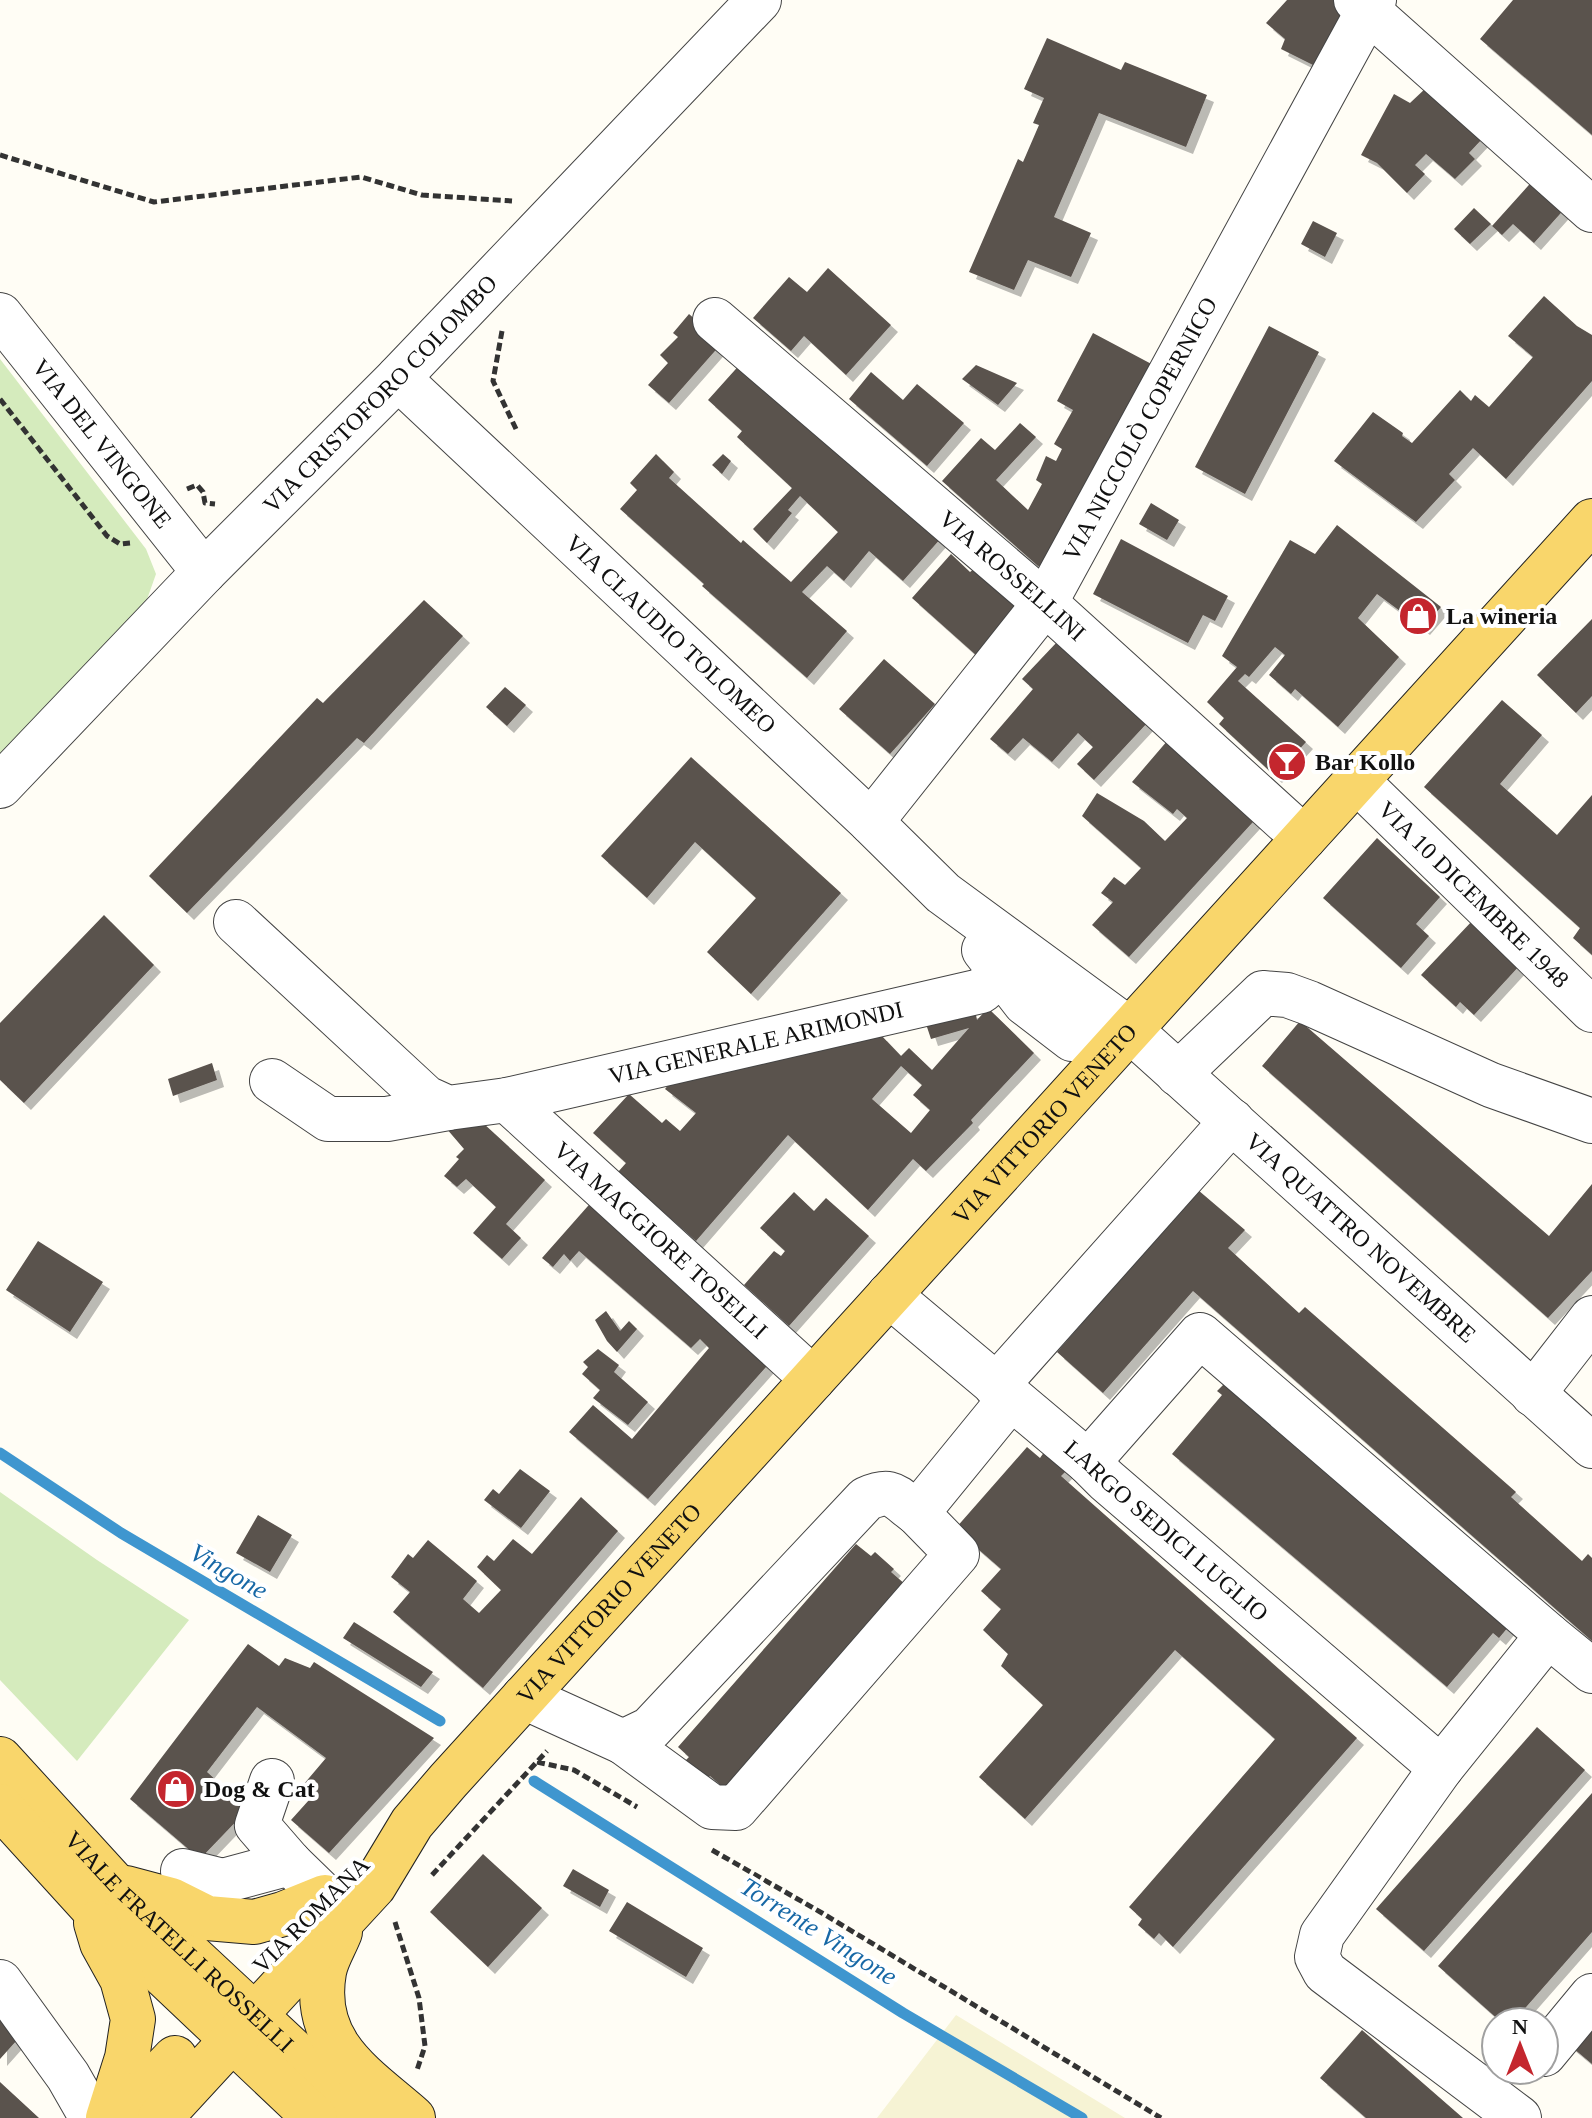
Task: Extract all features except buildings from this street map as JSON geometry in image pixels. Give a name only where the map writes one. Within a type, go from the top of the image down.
[{"type":"main road","name":"VIA VITTORIO VENETO","points":[[448,1781],[1592,521]]},
{"type":"main road","name":"VIALE FRATELLI ROSSELLI","points":[[0,1759],[103,1895]]},
{"type":"main road","name":"VIA ROMANA","points":[[118,2118],[232,2018],[336,1907],[354,1866],[412,1823],[448,1781]]},
{"type":"main road","name":"VIALE FRATELLI ROSSELLI","points":[[0,1806],[103,1895],[232,2018],[315,2118]]},
{"type":"main road","points":[[108,2118],[127,2058],[133,2019],[122,1979],[102,1943],[103,1895],[171,1900],[207,1918],[231,1921],[254,1922],[283,1914],[336,1907],[321,1999],[326,2024],[341,2054],[413,2100]]},
{"type":"main road","name":"VIA ROMANA","points":[[160,2118],[232,2018]]},
{"type":"main road","name":"VIALE FRATELLI ROSSELLI","points":[[232,2018],[365,2118]]},
{"type":"street","name":"VIA CRISTOFORO COLOMBO","points":[[0,786],[204,572],[398,378],[759,0]]},
{"type":"street","points":[[1366,4],[1592,210]]},
{"type":"street","name":"VIA NICCOLÒ COPERNICO","points":[[871,822],[1045,603],[1366,4]]},
{"type":"street","name":"VIA DEL VINGONE","points":[[0,315],[204,572]]},
{"type":"street","name":"VIA ROSSELLINI","points":[[715,320],[1045,603],[1304,838]]},
{"type":"street","name":"VIA CLAUDIO TOLOMEO","points":[[398,378],[943,893],[1130,1030]]},
{"type":"street","name":"VIA 10 DICEMBRE 1948","points":[[1356,780],[1592,1010]]},
{"type":"street","name":"VIA CLAUDIO TOLOMEO","points":[[943,893],[1025,1003],[1072,1039],[1130,1030]]},
{"type":"street","points":[[236,922],[426,1098],[448,1108]]},
{"type":"street","name":"VIA GENERALE ARIMONDI","points":[[272,1081],[328,1119],[387,1119],[507,1100],[981,991],[1001,974]]},
{"type":"street","points":[[1178,1074],[1263,993],[1287,995],[1491,1085],[1592,1121]]},
{"type":"street","name":"VIA QUATTRO NOVEMBRE","points":[[1130,1030],[1592,1446]]},
{"type":"street","name":"VIA MAGGIORE TOSELLI","points":[[507,1100],[813,1379]]},
{"type":"street","points":[[917,1513],[1003,1392],[1232,1121]]},
{"type":"street","name":"LARGO SEDICI LUGLIO","points":[[889,1295],[1088,1462],[1441,1768]]},
{"type":"street","points":[[1533,1394],[1592,1318]]},
{"type":"street","points":[[1088,1462],[1200,1335],[1592,1671]]},
{"type":"street","points":[[511,1712],[575,1720],[623,1742],[712,1807],[736,1808],[957,1554],[917,1513],[891,1493],[880,1493],[866,1499],[650,1729],[623,1742]]},
{"type":"street","points":[[1523,2086],[1511,2111],[1325,1972],[1317,1957],[1322,1935],[1441,1768],[1548,1635]]},
{"type":"street","points":[[272,1781],[257,1825],[290,1863],[336,1907]]},
{"type":"street","points":[[183,1871],[223,1881],[290,1863]]},
{"type":"street","points":[[0,1982],[68,2076],[92,2118]]},
{"type":"street","points":[[1560,2035],[1592,1996]]},
{"type":"path","points":[[0,155],[154,202],[361,177],[422,195],[513,201]]},
{"type":"path","points":[[503,327],[493,381],[518,434]]},
{"type":"path","points":[[0,399],[107,536],[120,544],[130,543],[137,537]]},
{"type":"path","points":[[424,1883],[575,1720]]},
{"type":"path","points":[[537,1762],[574,1770],[642,1810]]},
{"type":"path","points":[[711,1849],[1161,2118]]},
{"type":"path","points":[[393,1917],[419,1998],[425,2046],[413,2100]]},
{"type":"shaded area","points":[[956,2015],[1125,2118],[877,2118]]},
{"type":"green space","points":[[0,359],[146,549],[156,574],[145,605],[0,757]]},
{"type":"green space","points":[[0,1492],[189,1620],[77,1761],[0,1680]]},
{"type":"waterway","name":"Vingone","points":[[0,1453],[121,1533],[440,1721]]},
{"type":"waterway","name":"Torrente Vingone","points":[[534,1781],[903,2013],[1082,2118]]},
{"type":"place","name":"La wineria","points":[[1418,616]]},
{"type":"place","name":"Bar Kollo","points":[[1287,762]]},
{"type":"place","name":"Dog & Cat","points":[[176,1789]]}]
